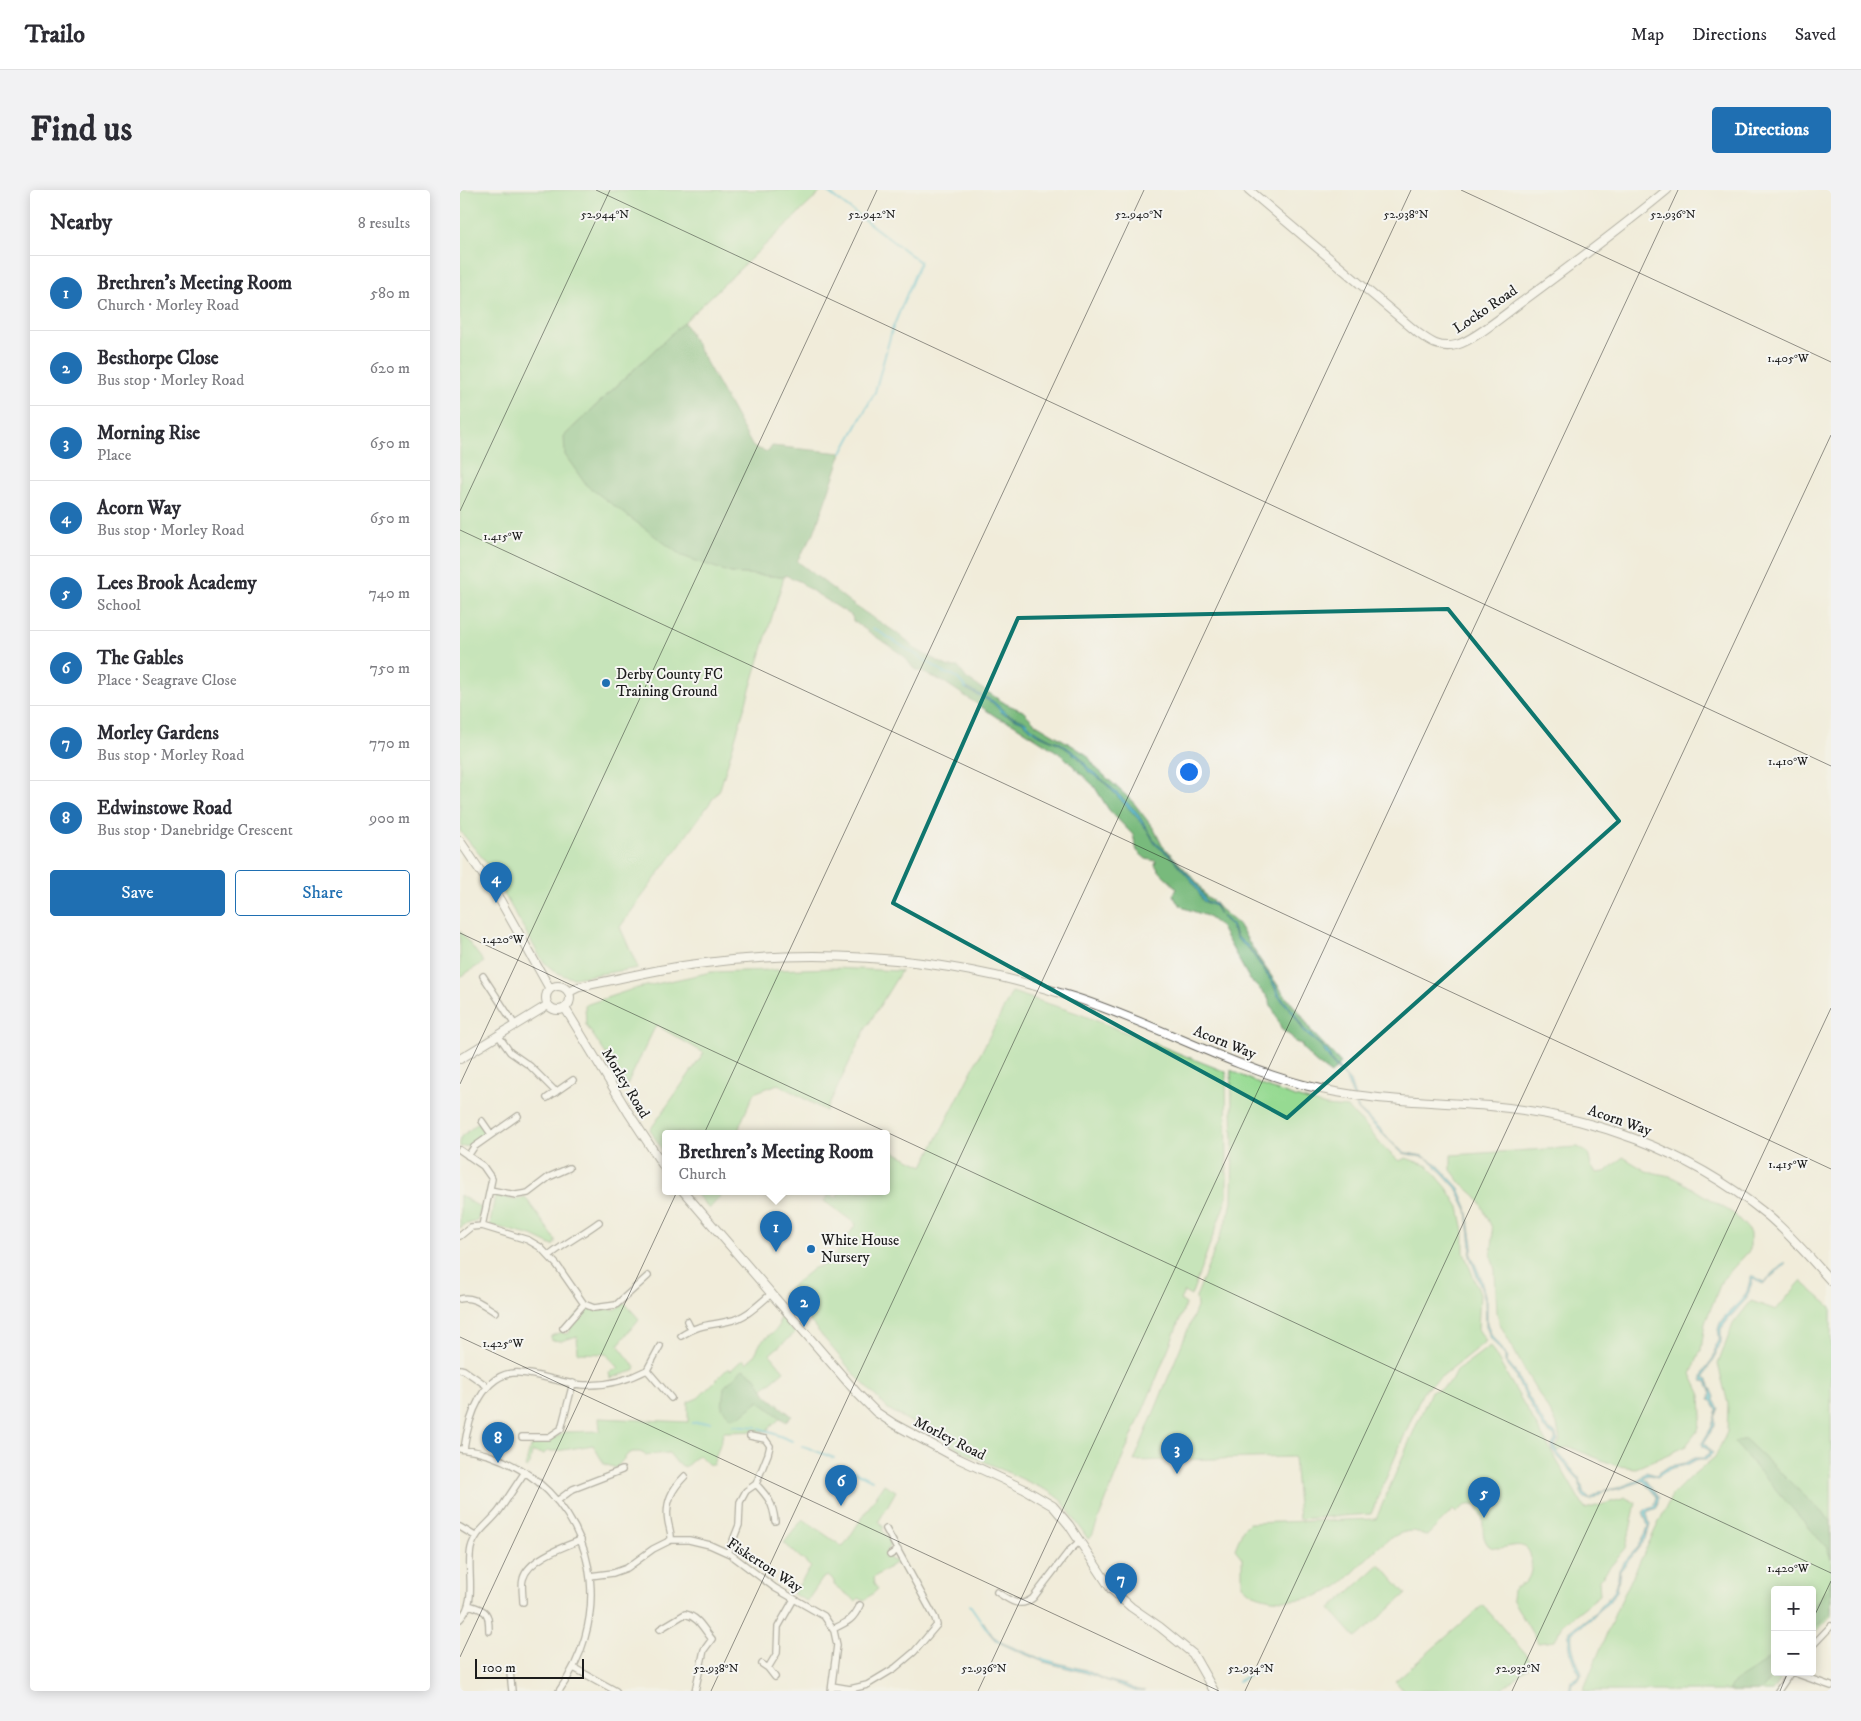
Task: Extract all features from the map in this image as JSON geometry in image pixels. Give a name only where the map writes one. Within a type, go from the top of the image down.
[{"type":"street","name":"Locko Road","points":[[1249,190],[1418,333],[1429,341],[1444,347],[1457,345],[1500,318],[1620,230],[1666,190]]},
{"type":"street","points":[[460,841],[500,900],[550,989]]},
{"type":"street","name":"Acorn Way","points":[[569,992],[578,987],[695,964],[752,958],[822,955],[920,963],[1003,977],[1074,997],[1114,1011],[1264,1073],[1306,1086],[1359,1096],[1534,1111],[1597,1125],[1637,1139],[1697,1167],[1741,1195],[1784,1232],[1831,1281]]},
{"type":"street","points":[[483,976],[515,1025]]},
{"type":"street","points":[[557,986],[563,987],[569,992],[570,1000],[565,1008],[554,1010],[548,1005],[546,994],[550,989],[557,986]]},
{"type":"street","points":[[460,1059],[548,1005]]},
{"type":"street","name":"Morley Road","points":[[565,1008],[631,1118],[662,1164]]},
{"type":"street","points":[[498,1035],[510,1052],[530,1066],[556,1092]]},
{"type":"street","points":[[547,1098],[573,1080]]},
{"type":"street","points":[[468,1156],[474,1147],[518,1116]]},
{"type":"street","points":[[482,1121],[491,1134]]},
{"type":"street","points":[[460,1150],[489,1172],[492,1179],[482,1226]]},
{"type":"street","points":[[490,1190],[516,1195],[528,1193],[549,1177],[569,1168]]},
{"type":"street","name":"Morley Road","points":[[686,1195],[857,1393],[876,1412],[940,1449],[1042,1498],[1053,1506],[1080,1541],[1111,1589],[1119,1598],[1193,1654],[1214,1691]]},
{"type":"street","points":[[549,1256],[566,1242],[579,1237],[599,1222]]},
{"type":"street","points":[[460,1236],[471,1227],[482,1226],[528,1240],[540,1247],[549,1256],[584,1304],[594,1308],[616,1305],[648,1276]]},
{"type":"street","points":[[681,1336],[699,1326],[736,1319],[751,1311],[772,1293]]},
{"type":"street","points":[[460,1299],[466,1297],[476,1300],[495,1312]]},
{"type":"street","points":[[563,1328],[584,1304]]},
{"type":"street","points":[[687,1322],[692,1330]]},
{"type":"street","points":[[559,1691],[574,1668],[585,1642],[589,1622],[590,1576],[581,1540],[557,1501],[545,1488],[525,1472],[498,1459],[462,1449],[480,1397],[487,1386],[502,1375],[518,1372],[573,1383],[605,1385],[629,1380],[646,1370],[660,1346]]},
{"type":"street","points":[[460,1369],[487,1386]]},
{"type":"street","points":[[646,1370],[671,1398]]},
{"type":"street","points":[[522,1437],[550,1437],[561,1429],[573,1383]]},
{"type":"street","points":[[728,1553],[740,1526],[740,1502],[746,1491],[756,1484],[770,1446],[765,1439],[750,1436]]},
{"type":"street","points":[[557,1501],[573,1489],[622,1470]]},
{"type":"street","points":[[460,1619],[466,1613],[469,1605],[469,1560],[475,1536],[498,1512],[525,1472]]},
{"type":"street","points":[[590,1576],[614,1574],[627,1568],[652,1549],[671,1540],[666,1509],[669,1497],[676,1485],[685,1476]]},
{"type":"street","points":[[756,1484],[774,1508],[775,1520]]},
{"type":"street","points":[[460,1527],[475,1536]]},
{"type":"street","points":[[860,1606],[854,1617],[833,1629],[837,1645],[832,1689],[867,1686],[895,1668],[914,1652],[937,1625],[935,1618],[886,1529]]},
{"type":"street","points":[[523,1602],[524,1577],[531,1566],[560,1548],[581,1540]]},
{"type":"street","name":"Fiskerton Way","points":[[671,1540],[689,1540],[710,1545],[728,1553],[775,1588],[824,1616],[833,1629]]},
{"type":"street","points":[[997,1592],[1014,1603],[1028,1602],[1068,1551],[1080,1541]]},
{"type":"street","points":[[890,1555],[898,1550]]},
{"type":"street","points":[[768,1668],[777,1653],[778,1627],[794,1599]]},
{"type":"street","points":[[469,1605],[484,1610],[489,1617],[489,1631]]},
{"type":"street","points":[[660,1630],[685,1614],[692,1616],[699,1622],[712,1639],[702,1659],[695,1691]]},
{"type":"street","points":[[1816,1642],[1831,1626]]},
{"type":"street","points":[[762,1664],[775,1677]]},
{"type":"street","points":[[574,1668],[616,1691]]},
{"type":"street","points":[[510,1672],[512,1691]]},
{"type":"street","points":[[1778,1691],[1789,1676]]},
{"type":"street","points":[[1803,1676],[1831,1686]]},
{"type":"highlighted area","points":[[1448,609],[1619,821],[1287,1118],[893,903],[1018,618]]},
{"type":"green space","name":"Derby County FC Training Ground","points":[[460,190],[818,190],[821,192],[564,436],[731,573],[784,577],[720,789],[620,927],[638,968],[574,978],[564,976],[553,970],[542,960],[485,861],[460,831]]},
{"type":"green space","points":[[684,322],[753,447],[768,452],[772,446],[842,453],[814,533],[797,561],[855,606],[900,635],[915,649],[949,667],[958,667],[967,679],[1006,704],[1023,711],[1036,724],[1087,755],[1096,768],[1133,802],[1154,829],[1162,845],[1197,882],[1207,898],[1213,901],[1238,924],[1286,997],[1300,1013],[1312,1032],[1341,1063],[1331,1074],[1310,1057],[1301,1044],[1295,1042],[1292,1037],[1282,1030],[1267,996],[1250,980],[1220,926],[1207,916],[1184,908],[1177,902],[1173,895],[1177,889],[1157,869],[1156,861],[1146,859],[1137,851],[1133,835],[1109,810],[1094,786],[1062,755],[1012,723],[998,718],[944,682],[913,668],[904,656],[853,621],[852,616],[801,582],[785,575],[784,577],[731,573],[682,556],[586,485],[565,455],[564,436]]},
{"type":"green space","points":[[460,931],[484,962],[460,977]]},
{"type":"green space","points":[[833,968],[901,971],[865,1030],[826,1111],[778,1084],[754,1093],[739,1130],[662,1130],[662,1150],[650,1130],[704,1053],[656,1025],[627,1085],[586,1025],[585,1005],[633,989],[711,972]]},
{"type":"green space","points":[[1012,992],[1077,1013],[1226,1072],[1227,1170],[1224,1171],[1227,1172],[1227,1196],[1225,1203],[1191,1296],[1184,1292],[1180,1300],[1186,1304],[1092,1536],[1088,1539],[1062,1501],[1050,1492],[966,1453],[888,1409],[854,1374],[809,1320],[796,1310],[782,1294],[814,1268],[830,1263],[856,1224],[824,1201],[828,1195],[836,1198],[838,1195],[890,1195],[890,1150],[923,1166]]},
{"type":"green space","points":[[1231,1070],[1259,1084],[1292,1096],[1326,1106],[1347,1108],[1367,1127],[1381,1145],[1399,1161],[1406,1158],[1428,1166],[1447,1188],[1459,1207],[1464,1231],[1464,1253],[1480,1294],[1478,1329],[1486,1341],[1422,1394],[1371,1514],[1299,1519],[1294,1457],[1134,1461],[1197,1307],[1196,1297],[1230,1211],[1232,1201],[1233,1140]]},
{"type":"green space","points":[[479,1122],[484,1128],[484,1133],[474,1143],[460,1147],[460,1138]]},
{"type":"green space","points":[[1578,1147],[1588,1153],[1591,1166],[1596,1173],[1605,1172],[1623,1157],[1646,1171],[1670,1176],[1682,1182],[1734,1214],[1748,1229],[1750,1234],[1750,1250],[1722,1280],[1705,1323],[1701,1350],[1691,1374],[1701,1395],[1702,1416],[1698,1430],[1685,1447],[1636,1468],[1617,1466],[1569,1447],[1558,1451],[1555,1449],[1560,1441],[1557,1424],[1525,1371],[1500,1324],[1497,1313],[1495,1270],[1491,1255],[1492,1228],[1476,1196],[1461,1183],[1451,1170],[1451,1155]]},
{"type":"green space","points":[[460,1195],[481,1208],[477,1221],[460,1228]]},
{"type":"green space","points":[[495,1195],[515,1200],[525,1197],[555,1239],[553,1246],[532,1236],[490,1225]]},
{"type":"green space","points":[[697,1195],[721,1195],[709,1209]]},
{"type":"green space","points":[[1801,1281],[1831,1307],[1831,1616],[1816,1632],[1816,1586],[1771,1586],[1771,1676],[1782,1676],[1772,1691],[1583,1691],[1616,1611],[1672,1495],[1715,1457],[1727,1432],[1728,1404],[1718,1364],[1733,1324],[1751,1301],[1776,1310]]},
{"type":"green space","points":[[624,1302],[639,1319],[618,1345],[636,1368],[634,1371],[610,1378],[609,1372],[619,1368],[606,1354],[578,1353],[577,1336],[561,1341],[551,1340],[551,1336],[561,1332],[566,1334],[570,1332],[570,1323],[584,1307],[594,1310],[617,1309]]},
{"type":"green space","points":[[780,1316],[795,1333],[770,1354],[784,1371],[758,1393],[784,1415],[766,1431],[724,1432],[713,1465],[708,1464],[699,1455],[685,1467],[677,1463],[669,1453],[646,1455],[640,1452],[633,1452],[628,1454],[616,1468],[604,1464],[593,1445],[547,1451],[544,1454],[532,1452],[530,1464],[527,1468],[525,1467],[531,1447],[539,1441],[557,1437],[564,1432],[600,1431],[599,1418],[688,1422],[688,1402],[698,1398],[728,1368],[731,1370],[743,1359],[746,1363],[754,1356],[761,1342],[778,1328]]},
{"type":"green space","points":[[1490,1346],[1585,1509],[1626,1498],[1636,1503],[1626,1548],[1599,1580],[1600,1595],[1562,1625],[1555,1641],[1538,1643],[1512,1599],[1513,1590],[1526,1582],[1529,1576],[1531,1559],[1529,1551],[1525,1547],[1520,1546],[1494,1548],[1489,1546],[1484,1537],[1481,1514],[1478,1507],[1472,1505],[1464,1507],[1456,1513],[1453,1510],[1427,1536],[1412,1531],[1392,1537],[1374,1551],[1342,1583],[1323,1594],[1300,1599],[1276,1599],[1252,1593],[1242,1585],[1242,1558],[1235,1549],[1243,1529],[1249,1523],[1376,1519],[1431,1391],[1441,1389],[1451,1381],[1456,1371]]},
{"type":"green space","points":[[743,1369],[756,1377],[766,1395],[792,1416],[786,1422],[759,1401],[742,1415],[731,1418],[722,1408],[724,1387]]},
{"type":"green space","points":[[1745,1439],[1831,1521],[1831,1559],[1827,1548],[1734,1442]]},
{"type":"green space","points":[[884,1484],[896,1491],[879,1521],[884,1528],[882,1530],[890,1541],[890,1546],[886,1551],[891,1560],[898,1561],[873,1578],[874,1584],[878,1589],[864,1601],[859,1598],[856,1601],[834,1585],[834,1581],[828,1576],[823,1578],[807,1601],[793,1594],[811,1567],[784,1543],[803,1519],[843,1547]]},
{"type":"green space","points":[[1380,1564],[1406,1594],[1356,1638],[1330,1609]]},
{"type":"green space","points":[[1831,1576],[1831,1613],[1816,1627],[1816,1603],[1827,1589]]},
{"type":"green space","points":[[1483,1605],[1533,1663],[1500,1691],[1404,1691],[1395,1681]]},
{"type":"green space","points":[[1771,1655],[1772,1676],[1761,1691],[1729,1691],[1734,1682]]},
{"type":"water","points":[[965,687],[993,701],[1007,714],[1025,721],[1035,731],[1059,742],[1079,756],[1089,769],[1102,779],[1136,811],[1156,843],[1169,854],[1196,883],[1206,901],[1215,904],[1220,914],[1215,906],[1203,901],[1194,884],[1172,858],[1155,844],[1148,831],[1134,814],[1103,781],[1089,772],[1079,758],[1060,744],[1035,733],[1023,722],[1002,713],[993,703]]},
{"type":"water","points":[[1222,916],[1232,925],[1236,936],[1248,946],[1275,984],[1280,996],[1294,1012],[1303,1028],[1328,1052],[1332,1062],[1350,1081],[1359,1110],[1378,1126],[1389,1140],[1403,1152],[1423,1156],[1437,1164],[1459,1188],[1467,1207],[1473,1245],[1471,1255],[1479,1273],[1487,1302],[1487,1323],[1492,1336],[1508,1358],[1507,1362],[1518,1375],[1546,1427],[1555,1433],[1558,1441],[1555,1444],[1555,1449],[1580,1479],[1584,1494],[1590,1499],[1600,1491],[1617,1488],[1639,1480],[1646,1472],[1656,1475],[1669,1466],[1685,1463],[1695,1458],[1703,1458],[1710,1453],[1709,1450],[1703,1447],[1702,1443],[1711,1428],[1717,1410],[1709,1400],[1711,1391],[1707,1382],[1702,1381],[1702,1377],[1714,1356],[1715,1345],[1719,1341],[1718,1329],[1722,1319],[1745,1295],[1752,1276],[1764,1282],[1784,1263],[1786,1264],[1763,1284],[1753,1279],[1747,1298],[1728,1317],[1728,1320],[1721,1329],[1721,1343],[1704,1378],[1708,1380],[1715,1397],[1714,1400],[1719,1408],[1715,1418],[1715,1425],[1704,1443],[1713,1453],[1706,1460],[1696,1460],[1687,1465],[1672,1468],[1657,1477],[1649,1475],[1644,1477],[1659,1497],[1657,1508],[1647,1512],[1650,1525],[1646,1539],[1620,1571],[1617,1591],[1608,1603],[1591,1619],[1572,1633],[1573,1649],[1582,1674],[1578,1680],[1572,1683],[1571,1691],[1569,1691],[1571,1680],[1577,1678],[1580,1674],[1571,1655],[1569,1632],[1593,1614],[1613,1593],[1617,1584],[1619,1570],[1638,1547],[1646,1532],[1648,1526],[1643,1512],[1647,1508],[1654,1506],[1657,1497],[1643,1481],[1619,1489],[1604,1491],[1591,1500],[1582,1495],[1579,1480],[1552,1450],[1555,1437],[1543,1428],[1516,1376],[1505,1362],[1505,1356],[1490,1337],[1486,1326],[1485,1300],[1470,1256],[1471,1246],[1467,1210],[1456,1188],[1426,1158],[1402,1153],[1358,1110],[1346,1079],[1331,1062],[1321,1046],[1305,1033],[1293,1013],[1278,996],[1273,984],[1250,950],[1237,939],[1230,925]]},
{"type":"water","points":[[983,1621],[993,1636],[1003,1643],[1042,1659],[1086,1670],[1103,1679],[1145,1691],[1135,1691],[1086,1673],[1044,1662],[1017,1651],[996,1641],[989,1633]]},
{"type":"waterway","points":[[825,190],[920,262],[892,330],[875,392],[842,453]]},
{"type":"waterway","points":[[873,628],[943,673],[953,675],[966,688]]},
{"type":"waterway","points":[[692,1423],[710,1422]]},
{"type":"waterway","points":[[734,1425],[757,1427]]},
{"type":"waterway","points":[[760,1428],[792,1441]]},
{"type":"waterway","points":[[803,1446],[834,1458]]},
{"type":"waterway","points":[[848,1468],[872,1480]]},
{"type":"waterway","points":[[970,1605],[988,1631]]},
{"type":"waterway","points":[[1043,1659],[1053,1662]]},
{"type":"waterway","points":[[1238,1681],[1257,1671],[1261,1671]]},
{"type":"place","name":"Derby County FC Training Ground","points":[[606,683]]},
{"type":"place","name":"Acorn Way","points":[[496,903]]},
{"type":"place","name":"White House Nursery","points":[[811,1249]]},
{"type":"place","name":"Brethren's Meeting Room","points":[[776,1252]]},
{"type":"place","name":"Besthorpe Close","points":[[804,1327]]},
{"type":"place","name":"Edwinstowe Road","points":[[498,1463]]},
{"type":"place","name":"Morning Rise","points":[[1177,1474]]},
{"type":"place","name":"The Gables","points":[[841,1506]]},
{"type":"place","name":"Lees Brook Academy","points":[[1484,1518]]},
{"type":"place","name":"Morley Gardens","points":[[1121,1604]]}]
